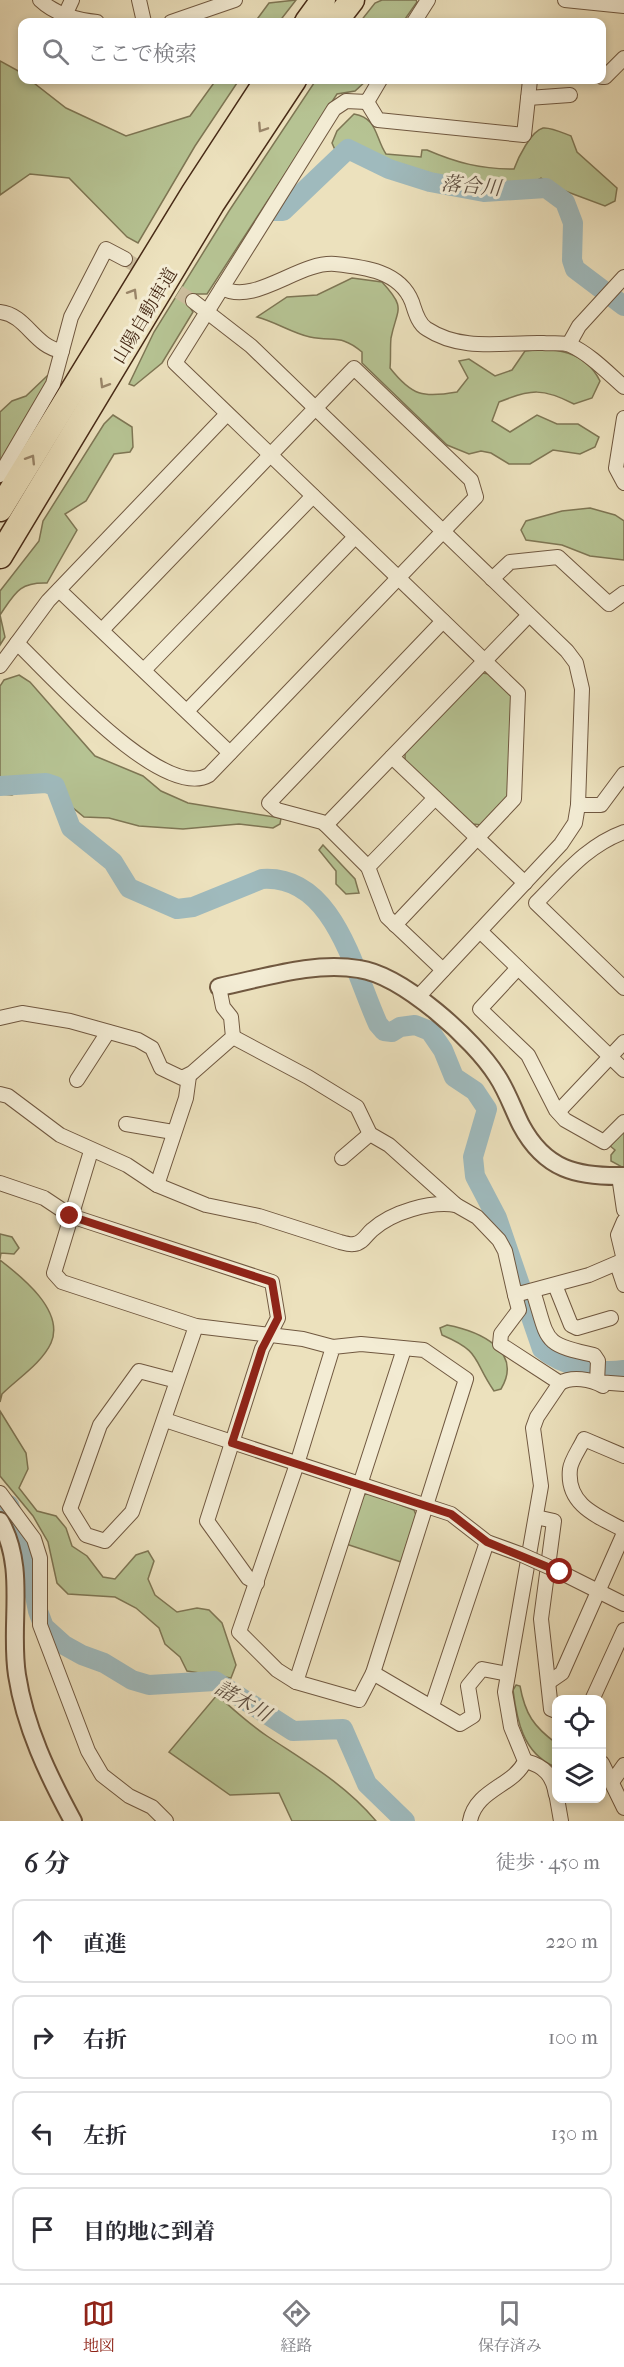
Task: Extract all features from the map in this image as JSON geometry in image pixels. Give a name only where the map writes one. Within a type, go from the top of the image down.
[{"type":"highway","points":[[310,18],[323,0]]},
{"type":"highway","points":[[338,18],[352,0]]},
{"type":"highway","name":"山陽自動車道","points":[[0,509],[194,192],[264,84]]},
{"type":"highway","name":"山陽自動車道","points":[[0,556],[212,204],[291,84]]},
{"type":"street","points":[[40,0],[50,9],[79,18]]},
{"type":"street","points":[[65,15],[72,0]]},
{"type":"street","points":[[139,0],[143,18]]},
{"type":"street","points":[[185,18],[234,0]]},
{"type":"street","points":[[417,18],[428,0]]},
{"type":"street","points":[[565,0],[624,6]]},
{"type":"street","points":[[606,76],[624,58]]},
{"type":"street","points":[[367,102],[378,84]]},
{"type":"street","points":[[367,102],[378,120],[524,135],[530,84]]},
{"type":"street","points":[[528,98],[570,95]]},
{"type":"street","points":[[367,102],[346,101],[334,109],[175,363],[518,693],[514,799],[395,925]]},
{"type":"street","points":[[0,475],[53,384],[70,317],[106,249],[125,259]]},
{"type":"street","points":[[222,288],[231,293],[270,285],[314,266],[337,264],[392,276],[408,293],[419,321],[426,329],[464,345],[508,342],[568,344],[624,387]]},
{"type":"street","points":[[568,344],[579,326],[619,293],[624,277]]},
{"type":"street","points":[[193,301],[251,346],[443,531],[567,651],[580,675],[578,805],[575,823],[569,835],[418,997]]},
{"type":"street","points":[[0,312],[18,317],[37,340],[51,350],[62,351]]},
{"type":"street","points":[[17,643],[130,750],[151,765],[187,780],[200,780],[209,775],[476,497],[471,480],[354,368],[102,630]]},
{"type":"street","points":[[0,666],[59,590],[227,414]]},
{"type":"street","points":[[624,418],[616,468],[624,483]]},
{"type":"street","points":[[144,670],[313,496]]},
{"type":"street","points":[[187,711],[355,537]]},
{"type":"street","points":[[492,579],[510,562],[558,557],[609,604],[624,593]]},
{"type":"street","points":[[59,590],[230,753]]},
{"type":"street","points":[[326,825],[529,615]]},
{"type":"street","points":[[443,621],[269,803],[277,810],[326,825],[368,867],[387,917],[443,970]]},
{"type":"street","points":[[392,757],[525,883]]},
{"type":"street","points":[[578,805],[601,805],[624,774]]},
{"type":"street","points":[[368,867],[435,798]]},
{"type":"street","points":[[624,832],[603,840],[584,853],[536,903],[624,988]]},
{"type":"street","points":[[480,931],[624,1070]]},
{"type":"street","points":[[233,1037],[231,1017],[224,1007],[219,987],[326,966],[353,968],[397,983],[418,997],[490,1064],[527,1134],[544,1156],[560,1167],[578,1174],[621,1176],[624,1210]]},
{"type":"street","points":[[518,968],[480,1009],[528,1055],[558,1112],[565,1120],[604,1142],[624,1122]]},
{"type":"street","points":[[0,1018],[22,1013],[70,1021],[138,1040],[152,1048],[160,1068],[168,1074],[182,1078],[189,1076],[233,1037]]},
{"type":"street","points":[[77,1080],[108,1032]]},
{"type":"street","points":[[233,1037],[308,1077],[357,1107],[370,1134],[389,1145],[456,1205],[477,1217],[499,1240],[506,1251],[514,1282],[524,1293],[552,1342],[559,1348],[594,1355],[597,1372],[618,1394],[624,1394]]},
{"type":"street","points":[[558,1112],[624,1042]]},
{"type":"street","points":[[157,1185],[186,1098],[189,1076]]},
{"type":"street","points":[[0,1094],[8,1096],[60,1135],[127,1166],[157,1185],[206,1205],[259,1216],[287,1227],[354,1244],[391,1218],[417,1208],[444,1203],[456,1205]]},
{"type":"street","points":[[126,1124],[174,1132]]},
{"type":"street","points":[[342,1158],[370,1134]]},
{"type":"street","points":[[91,1150],[54,1273],[62,1282],[196,1326],[303,1339],[333,1347],[361,1344],[424,1350],[466,1379],[373,1672],[359,1700],[296,1682],[277,1670],[239,1632],[297,1464],[333,1347]]},
{"type":"street","points":[[0,1183],[44,1198],[70,1216],[272,1282],[278,1318],[262,1349],[207,1521],[248,1578],[257,1583]]},
{"type":"street","points":[[624,1221],[618,1235],[624,1286]]},
{"type":"street","points":[[524,1293],[555,1285],[622,1261]]},
{"type":"street","points":[[555,1285],[571,1325],[577,1328],[611,1318]]},
{"type":"street","points":[[524,1293],[519,1310],[501,1334],[500,1344],[560,1383]]},
{"type":"street","points":[[177,1381],[139,1371],[100,1425],[70,1509],[86,1535],[105,1541],[132,1512],[196,1326]]},
{"type":"street","points":[[296,1682],[404,1349]]},
{"type":"street","points":[[470,1821],[473,1809],[497,1785],[522,1768],[525,1761],[507,1709],[508,1674],[541,1486],[533,1428],[537,1417],[560,1383],[566,1379],[581,1379],[597,1372],[624,1384]]},
{"type":"street","points":[[165,1420],[451,1514],[487,1542],[560,1572],[624,1604]]},
{"type":"street","points":[[549,1682],[562,1673],[624,1532],[583,1509],[572,1494],[570,1468],[584,1439],[624,1456]]},
{"type":"street","points":[[0,1493],[34,1539],[40,1558],[40,1625],[88,1751],[102,1775],[129,1796],[152,1807],[166,1821]]},
{"type":"street","points":[[536,1517],[554,1521],[541,1619],[552,1709]]},
{"type":"street","points":[[0,1521],[14,1556],[16,1579],[13,1637],[17,1677],[33,1735],[49,1778],[73,1821]]},
{"type":"street","points":[[432,1706],[487,1542]]},
{"type":"street","points":[[594,1695],[624,1630]]},
{"type":"street","points":[[373,1672],[460,1724],[473,1716],[468,1686],[482,1670],[508,1674]]},
{"type":"street","points":[[525,1761],[548,1772],[552,1777]]},
{"type":"street","points":[[612,1782],[624,1765]]},
{"type":"street","points":[[606,1771],[624,1808]]},
{"type":"street","points":[[558,1803],[561,1821]]},
{"type":"green space","points":[[296,0],[282,18],[258,18],[269,3]]},
{"type":"green space","points":[[382,0],[416,0],[417,2],[406,18],[363,18],[375,3]]},
{"type":"green space","points":[[0,61],[18,71],[18,84],[35,84],[66,108],[126,136],[190,116],[213,84],[236,84],[195,146],[138,243],[127,237],[69,178],[30,174],[0,195]]},
{"type":"green space","points":[[313,84],[363,84],[355,91],[337,94],[207,294],[194,294],[187,303],[193,312],[162,363],[134,386],[129,384],[154,332],[229,211]]},
{"type":"green space","points":[[354,114],[362,116],[372,124],[386,154],[421,157],[422,150],[427,150],[459,162],[491,168],[514,169],[530,139],[538,130],[550,128],[557,130],[571,136],[577,152],[617,188],[615,201],[605,206],[557,188],[541,178],[515,193],[486,190],[436,180],[389,165],[350,146],[336,152],[332,143],[337,131]]},
{"type":"green space","points":[[352,278],[382,282],[395,298],[398,309],[391,338],[390,368],[405,384],[419,393],[435,395],[457,392],[468,378],[459,361],[469,359],[495,376],[512,370],[525,351],[558,351],[578,357],[594,371],[600,381],[592,398],[574,404],[545,393],[520,395],[499,402],[492,421],[510,432],[537,415],[557,424],[578,424],[599,437],[595,447],[580,454],[553,450],[530,464],[509,464],[491,453],[481,451],[469,454],[447,445],[362,363],[362,352],[355,346],[343,341],[303,335],[257,317],[287,297],[317,295]]},
{"type":"green space","points":[[47,376],[51,377],[0,465],[0,412],[12,401],[26,396]]},
{"type":"green space","points":[[113,415],[132,427],[133,447],[130,452],[114,454],[86,501],[65,514],[77,530],[47,583],[30,584],[19,590],[0,615],[0,591],[39,541],[43,521],[104,424]]},
{"type":"green space","points":[[590,508],[615,515],[624,521],[624,560],[590,556],[562,545],[526,540],[521,530],[526,521],[562,511]]},
{"type":"green space","points":[[0,615],[5,637],[0,645]]},
{"type":"green space","points":[[482,673],[490,674],[512,697],[508,797],[482,825],[473,824],[405,762],[405,753]]},
{"type":"green space","points":[[19,675],[30,682],[95,756],[143,776],[161,791],[188,803],[281,818],[280,824],[273,828],[239,824],[183,829],[139,826],[109,818],[84,817],[66,802],[58,783],[46,778],[12,795],[0,794],[0,686],[4,680]]},
{"type":"green space","points":[[323,845],[355,879],[359,893],[346,894],[336,884],[336,871],[319,850]]},
{"type":"green space","points":[[624,1129],[624,1168],[611,1161],[611,1155],[615,1150],[609,1145]]},
{"type":"green space","points":[[0,1234],[12,1237],[19,1248],[14,1254],[1,1253],[0,1259]]},
{"type":"green space","points":[[0,1260],[39,1296],[47,1307],[54,1331],[51,1343],[42,1357],[2,1394],[0,1402]]},
{"type":"green space","points":[[447,1325],[484,1338],[502,1353],[507,1363],[507,1375],[501,1389],[494,1391],[475,1357],[464,1346],[442,1335],[440,1328]]},
{"type":"green space","points":[[0,1411],[26,1453],[28,1469],[19,1488],[37,1511],[56,1516],[66,1528],[72,1546],[87,1556],[103,1577],[115,1579],[136,1555],[148,1551],[154,1561],[148,1579],[155,1595],[177,1612],[197,1608],[209,1610],[222,1623],[236,1665],[231,1678],[187,1671],[180,1657],[165,1644],[159,1628],[136,1608],[115,1597],[68,1594],[57,1583],[48,1542],[33,1516],[0,1476]]},
{"type":"green space","points":[[368,1493],[414,1510],[416,1515],[401,1562],[346,1544],[362,1496]]},
{"type":"green space","points":[[516,1685],[520,1686],[532,1719],[552,1740],[552,1765],[535,1753],[528,1744],[520,1724],[513,1690]]},
{"type":"green space","points":[[217,1695],[260,1731],[338,1785],[376,1821],[292,1821],[279,1793],[230,1795],[169,1752]]},
{"type":"waterway","name":"落合川","points":[[274,211],[283,211],[348,149],[389,169],[430,182],[484,192],[546,188],[565,202],[573,223],[572,260],[575,269],[624,306]]},
{"type":"waterway","points":[[0,786],[46,783],[55,786],[71,828],[113,862],[129,888],[177,909],[193,907],[262,879],[287,882],[307,892],[324,909],[338,930],[378,1024],[384,1031],[392,1032],[400,1027],[415,1025],[430,1031],[443,1050],[454,1077],[475,1091],[487,1109],[473,1157],[475,1176],[497,1218],[542,1349],[560,1360],[592,1370],[624,1370]]},
{"type":"waterway","name":"諸木川","points":[[9,1505],[27,1555],[38,1611],[44,1627],[64,1645],[104,1663],[132,1680],[149,1685],[215,1681],[293,1731],[343,1729],[367,1784],[405,1821]]},
{"type":"tunnel","points":[[125,259],[193,301]]},
{"type":"route","points":[[70,1216],[272,1282],[278,1318],[262,1349],[232,1443],[451,1514],[487,1542],[560,1572]]}]
